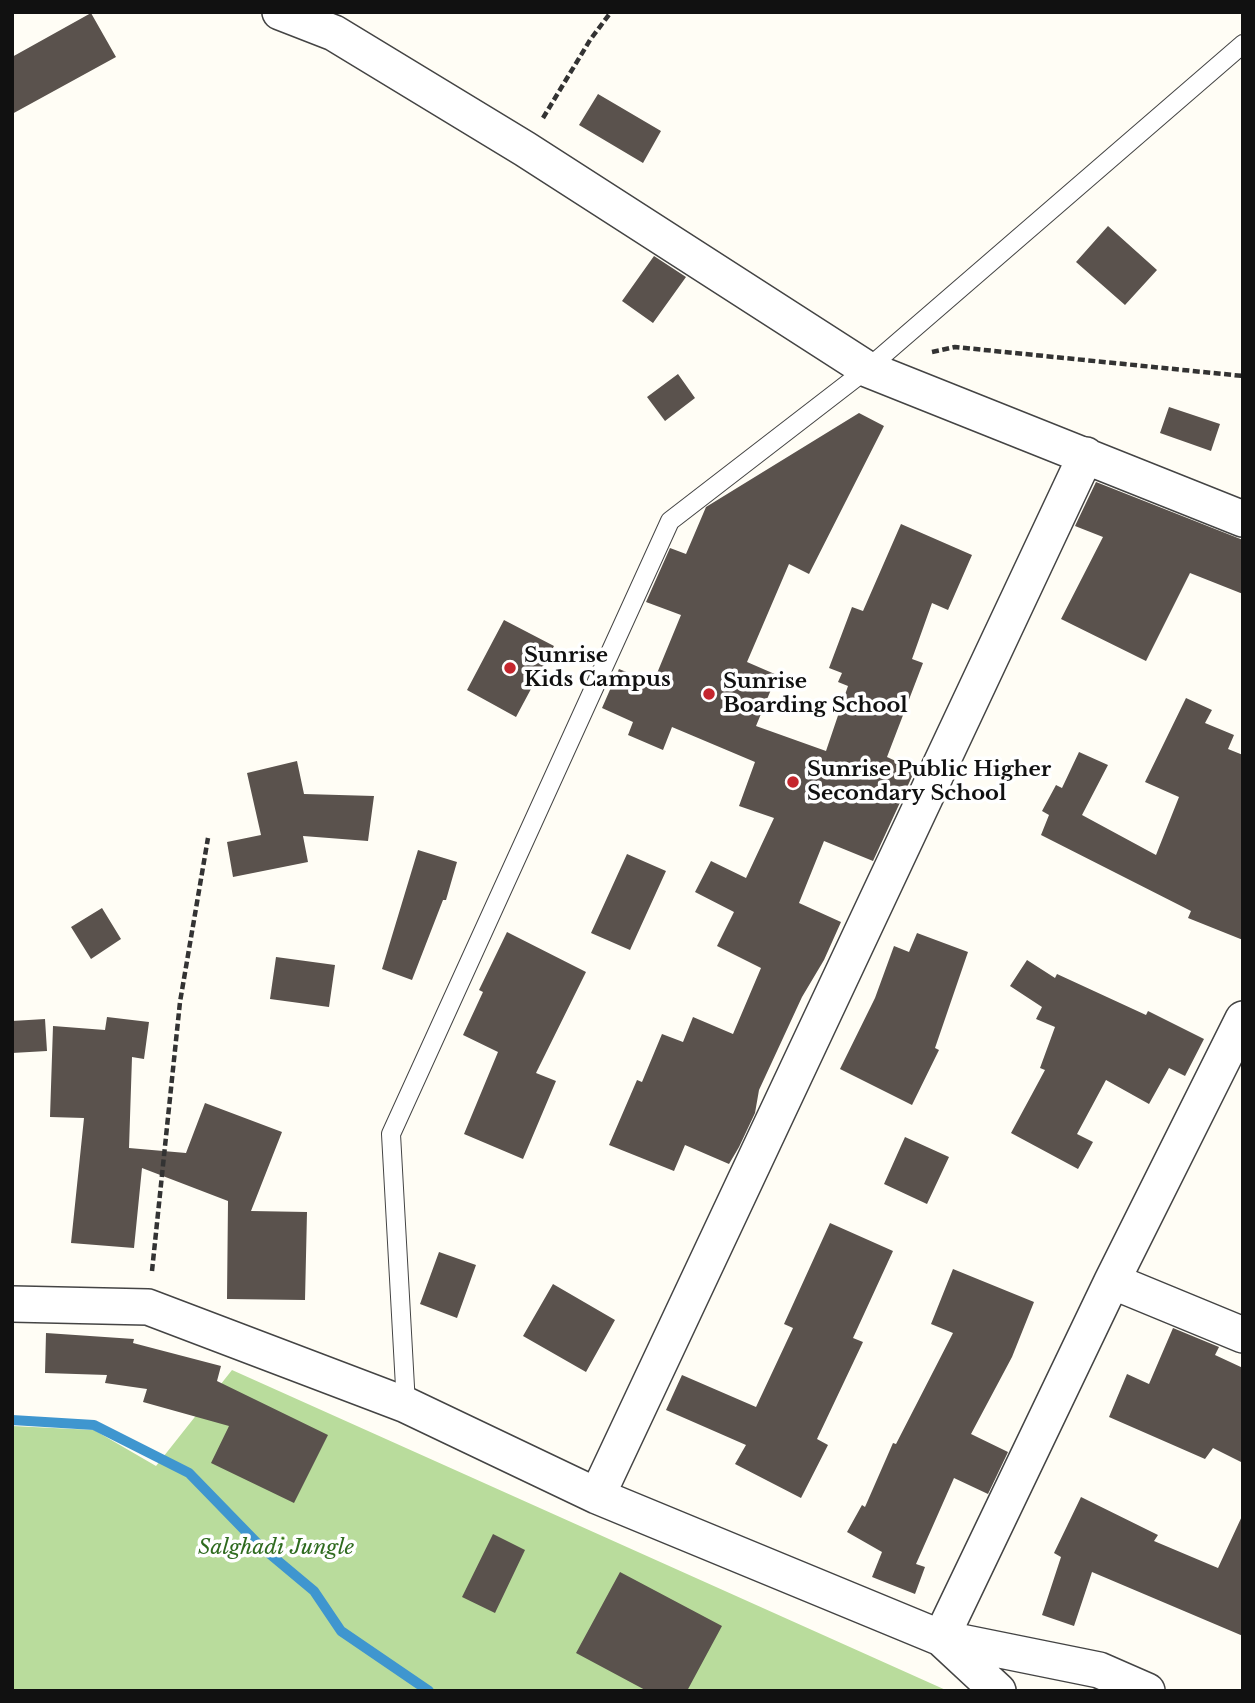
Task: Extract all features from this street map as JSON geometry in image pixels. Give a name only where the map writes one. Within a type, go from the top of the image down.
[{"type":"street","points":[[280,12],[334,33],[525,149],[867,369],[1243,519]]},
{"type":"street","points":[[597,1496],[1086,455]]},
{"type":"street","points":[[942,1638],[1112,1281],[1243,1019]]},
{"type":"street","points":[[1112,1281],[1243,1335]]},
{"type":"street","points":[[12,1304],[148,1307],[406,1405],[597,1496],[942,1638],[1098,1670],[1147,1691]]},
{"type":"street","points":[[942,1638],[998,1691]]},
{"type":"lane","points":[[406,1405],[391,1134],[670,522],[867,369],[1243,44]]},
{"type":"path","points":[[525,149],[590,40],[611,12]]},
{"type":"path","points":[[930,353],[955,346],[1243,376]]},
{"type":"path","points":[[148,1307],[180,1002],[208,838]]},
{"type":"green space","name":"Salghadi Jungle","points":[[232,1370],[948,1691],[12,1691],[12,1426],[94,1430],[156,1466]]},
{"type":"building","points":[[91,13],[116,57],[12,114],[12,57]]},
{"type":"building","points":[[598,94],[661,131],[643,163],[579,125]]},
{"type":"building","points":[[1108,226],[1157,270],[1125,305],[1076,262]]},
{"type":"building","points":[[654,256],[686,277],[653,323],[622,301]]},
{"type":"building","points":[[678,374],[695,398],[665,421],[647,397]]},
{"type":"building","points":[[1169,407],[1220,424],[1211,451],[1160,433]]},
{"type":"building","points":[[859,413],[884,426],[809,574],[789,564],[747,662],[777,675],[756,726],[826,751],[848,686],[838,682],[842,673],[829,668],[852,607],[863,611],[901,524],[972,555],[948,610],[932,603],[912,659],[923,663],[887,757],[915,770],[873,861],[824,841],[799,903],[841,922],[824,960],[802,997],[759,1090],[755,1113],[739,1147],[729,1164],[685,1145],[674,1171],[609,1145],[637,1080],[642,1082],[662,1034],[683,1042],[693,1017],[733,1034],[761,968],[717,946],[734,912],[695,892],[711,861],[746,878],[774,818],[739,806],[755,762],[672,727],[663,750],[628,735],[633,722],[602,708],[619,669],[653,683],[681,615],[646,602],[670,548],[686,554],[706,507]]},
{"type":"building","points":[[1096,482],[1243,540],[1243,594],[1190,573],[1146,661],[1061,619],[1103,537],[1075,526]]},
{"type":"building","name":"Sunrise Kids Campus","points":[[504,620],[554,646],[516,717],[467,690]]},
{"type":"building","points":[[1186,698],[1212,710],[1205,723],[1234,735],[1228,749],[1243,755],[1243,940],[1188,918],[1191,911],[1041,835],[1049,815],[1042,811],[1056,785],[1062,788],[1079,752],[1108,765],[1082,815],[1156,855],[1179,797],[1145,782]]},
{"type":"building","points":[[297,761],[304,794],[374,796],[368,841],[303,836],[308,862],[233,877],[227,842],[261,835],[247,773]]},
{"type":"building","points":[[418,850],[457,862],[446,900],[443,900],[412,980],[382,969]]},
{"type":"building","points":[[627,854],[666,871],[630,950],[591,933]]},
{"type":"building","points":[[102,908],[121,939],[91,959],[71,927]]},
{"type":"building","points":[[507,932],[586,972],[536,1073],[556,1081],[523,1159],[464,1134],[498,1052],[463,1035],[483,992],[479,990]]},
{"type":"building","points":[[917,933],[968,952],[935,1048],[939,1050],[912,1105],[840,1069],[875,998],[894,946],[909,952]]},
{"type":"building","points":[[276,957],[335,965],[329,1007],[270,999]]},
{"type":"building","points":[[1027,960],[1055,978],[1057,974],[1146,1015],[1148,1011],[1204,1039],[1185,1076],[1169,1068],[1149,1104],[1106,1080],[1077,1134],[1093,1142],[1078,1169],[1011,1133],[1045,1070],[1040,1068],[1055,1027],[1036,1019],[1042,1007],[1010,986]]},
{"type":"building","points":[[107,1017],[149,1022],[144,1059],[132,1057],[129,1148],[186,1153],[205,1103],[282,1132],[251,1211],[307,1212],[305,1300],[227,1299],[228,1201],[142,1168],[134,1248],[71,1243],[84,1118],[50,1117],[53,1026],[105,1030]]},
{"type":"building","points":[[45,1019],[47,1051],[12,1053],[12,1021]]},
{"type":"building","points":[[905,1137],[949,1157],[927,1204],[884,1184]]},
{"type":"building","points":[[830,1223],[893,1251],[853,1338],[863,1342],[817,1439],[828,1445],[801,1498],[735,1464],[746,1445],[666,1410],[682,1375],[756,1407],[793,1328],[784,1324]]},
{"type":"building","points":[[439,1252],[476,1265],[457,1318],[420,1304]]},
{"type":"building","points":[[953,1269],[1034,1302],[1012,1357],[971,1434],[1008,1452],[988,1494],[954,1478],[916,1564],[925,1567],[915,1594],[872,1577],[882,1552],[847,1532],[862,1505],[865,1507],[893,1443],[896,1444],[953,1333],[931,1324]]},
{"type":"building","points":[[553,1284],[615,1320],[586,1372],[523,1336]]},
{"type":"building","points":[[1173,1328],[1219,1347],[1215,1355],[1243,1368],[1243,1463],[1213,1448],[1205,1459],[1109,1417],[1127,1374],[1149,1384]]},
{"type":"building","points":[[46,1333],[134,1339],[133,1343],[221,1366],[217,1381],[328,1435],[294,1503],[211,1463],[229,1426],[143,1402],[147,1389],[105,1383],[107,1375],[45,1373]]},
{"type":"building","points":[[1081,1497],[1158,1535],[1154,1541],[1218,1568],[1243,1514],[1243,1636],[1092,1572],[1074,1626],[1042,1615],[1061,1557],[1054,1553]]},
{"type":"building","points":[[493,1534],[525,1550],[495,1613],[462,1597]]},
{"type":"building","points":[[620,1572],[722,1626],[687,1691],[647,1691],[576,1653]]},
{"type":"waterway","points":[[12,1420],[94,1425],[189,1473],[259,1545],[314,1591],[341,1631],[429,1691]]},
{"type":"place","name":"Sunrise Kids Campus","points":[[510,668]]},
{"type":"place","name":"Sunrise Boarding School","points":[[709,694]]},
{"type":"place","name":"Sunrise Public Higher Secondary School","points":[[793,782]]}]
